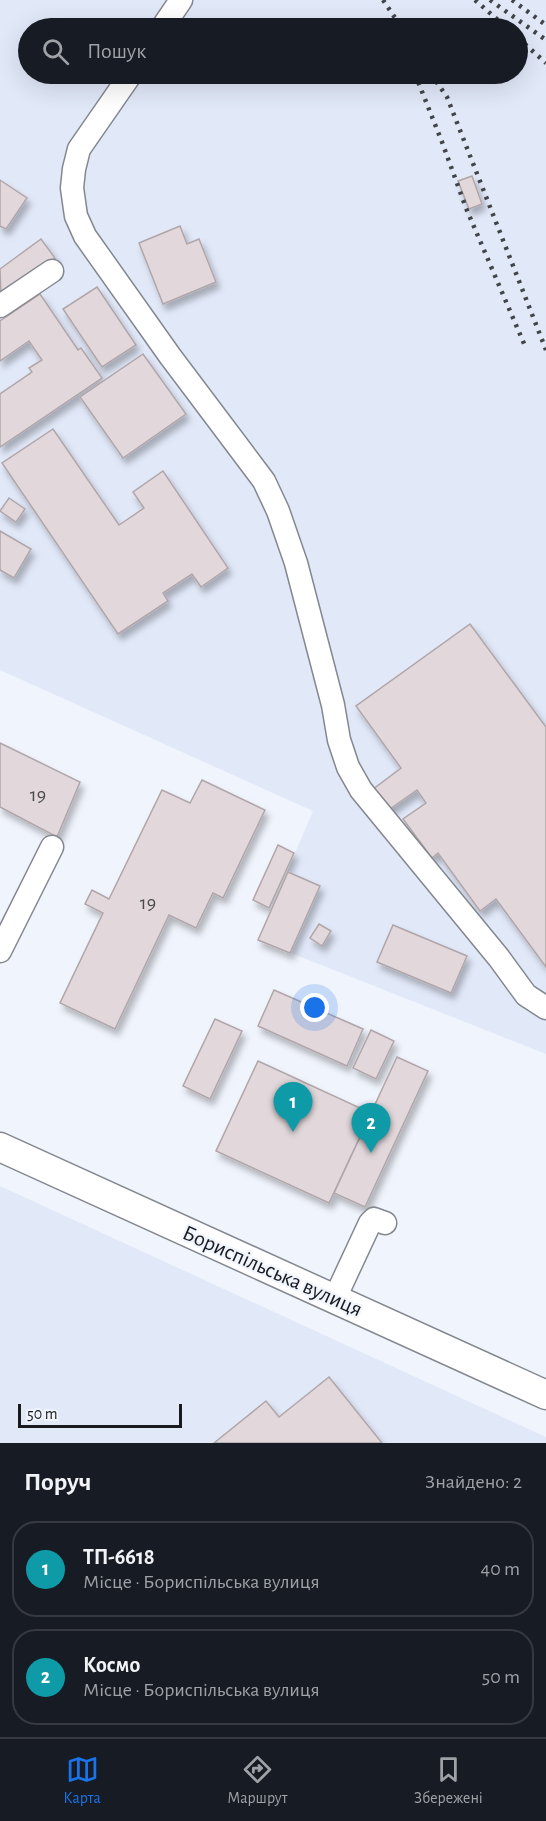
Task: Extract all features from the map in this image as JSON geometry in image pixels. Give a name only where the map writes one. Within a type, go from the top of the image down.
[{"type":"main road","name":"Бориспільська вулиця","points":[[0,1147],[546,1395]]},
{"type":"lane","points":[[169,18],[181,0]]},
{"type":"lane","points":[[124,84],[79,149],[72,188],[76,216],[85,236],[170,356],[264,481],[278,511],[296,563],[333,705],[339,740],[348,767],[361,790],[499,958],[526,995],[546,1008]]},
{"type":"lane","points":[[0,306],[52,272]]},
{"type":"lane","points":[[0,951],[52,847]]},
{"type":"lane","points":[[335,1298],[370,1223],[374,1219],[385,1223]]},
{"type":"shaded area","points":[[0,0],[546,0],[546,1054],[258,940],[313,811],[0,670]]},
{"type":"shaded area","points":[[0,1186],[546,1437],[546,1443],[0,1443]]},
{"type":"building","points":[[472,176],[482,204],[469,209],[458,181]]},
{"type":"building","points":[[0,180],[27,198],[6,229],[0,226]]},
{"type":"building","points":[[180,226],[187,244],[199,239],[216,282],[163,304],[139,243]]},
{"type":"building","points":[[41,239],[55,258],[1,297],[0,269]]},
{"type":"building","points":[[97,287],[136,345],[102,367],[63,309]]},
{"type":"building","points":[[40,294],[78,350],[81,348],[102,378],[0,447],[0,394],[32,372],[29,368],[42,360],[29,341],[0,361],[0,321]]},
{"type":"building","points":[[143,354],[186,414],[123,458],[80,397]]},
{"type":"building","points":[[53,429],[119,525],[144,508],[133,492],[163,471],[228,568],[201,587],[192,574],[163,593],[168,601],[118,634],[2,463]]},
{"type":"building","points":[[9,498],[25,509],[16,522],[0,511]]},
{"type":"building","points":[[0,531],[31,549],[14,578],[0,570]]},
{"type":"building","points":[[470,624],[546,727],[546,967],[496,899],[480,911],[438,853],[432,858],[403,819],[426,803],[417,790],[387,811],[372,790],[401,768],[356,706]]},
{"type":"building","points":[[0,743],[80,782],[57,837],[0,807]]},
{"type":"building","points":[[202,780],[265,810],[223,898],[213,893],[196,928],[169,915],[115,1029],[60,1003],[103,913],[85,904],[92,890],[109,899],[162,790],[190,803]]},
{"type":"building","points":[[278,845],[294,853],[269,908],[253,900]]},
{"type":"building","points":[[288,872],[320,886],[290,953],[258,940]]},
{"type":"building","points":[[319,924],[331,931],[322,946],[310,938]]},
{"type":"building","points":[[393,925],[467,956],[451,993],[377,962]]},
{"type":"building","points":[[274,990],[363,1029],[347,1066],[258,1026]]},
{"type":"building","points":[[215,1019],[242,1031],[210,1099],[183,1086]]},
{"type":"building","points":[[371,1030],[394,1041],[376,1079],[353,1068]]},
{"type":"building","points":[[397,1057],[428,1071],[365,1207],[334,1193]]},
{"type":"building","points":[[258,1061],[371,1113],[329,1203],[216,1151]]},
{"type":"building","points":[[329,1377],[382,1443],[214,1443],[266,1401],[279,1417]]},
{"type":"railway","points":[[383,0],[395,18]]},
{"type":"railway","points":[[475,0],[496,18]]},
{"type":"railway","points":[[490,0],[515,18]]},
{"type":"railway","points":[[512,0],[546,25]]},
{"type":"railway","points":[[528,27],[546,40]]},
{"type":"railway","points":[[528,47],[546,63]]},
{"type":"railway","points":[[419,84],[466,208],[525,346]]},
{"type":"railway","points":[[438,84],[447,97],[546,350]]},
{"type":"place","name":"ТП-6618","points":[[293,1132]]},
{"type":"place","name":"Космо","points":[[371,1153]]}]
